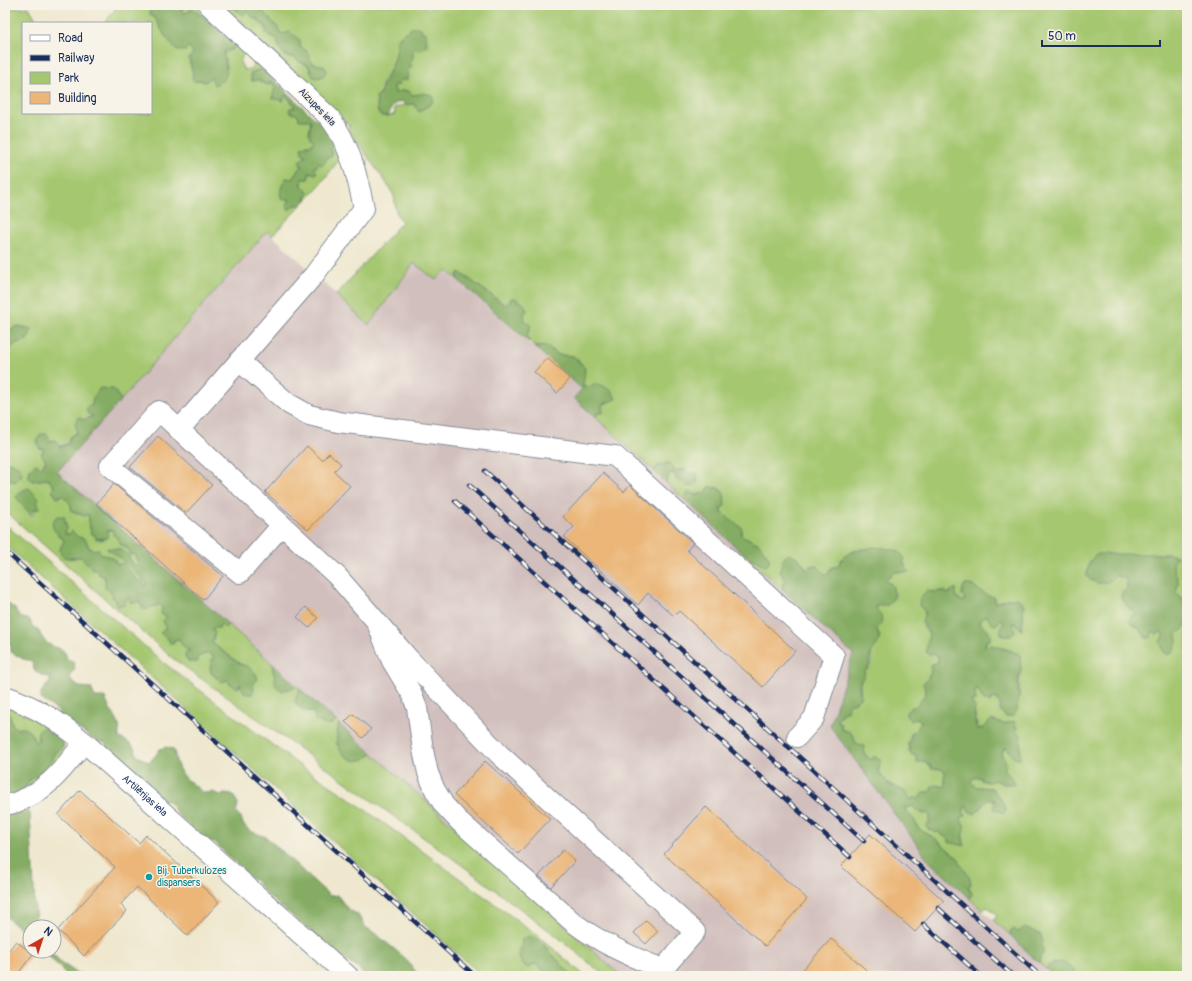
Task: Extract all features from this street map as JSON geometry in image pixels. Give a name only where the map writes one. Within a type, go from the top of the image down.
[{"type":"street","name":"Aizupes iela","points":[[179,430],[314,275],[364,208],[354,163],[341,134],[330,118],[209,5]]},
{"type":"street","points":[[239,360],[289,404],[309,415],[338,422],[616,456],[834,656],[814,718],[797,736]]},
{"type":"street","points":[[282,525],[240,573],[110,466],[159,411],[179,430],[282,525],[337,576],[377,623],[461,716],[499,754],[695,932],[663,970],[621,953],[593,937],[574,923],[459,821],[444,805],[434,790],[428,773],[417,708],[412,694],[392,661],[377,623]]},
{"type":"street","name":"Artilērijas iela","points":[[5,696],[32,707],[51,717],[84,742],[348,976]]},
{"type":"street","points":[[5,805],[27,798],[51,782],[84,742]]},
{"type":"shaded area","points":[[267,231],[369,324],[414,263],[446,270],[582,390],[574,398],[853,654],[830,726],[929,861],[1054,976],[621,976],[57,472]]},
{"type":"green space","points":[[118,5],[125,5],[130,8],[139,7],[139,5],[148,5],[150,8],[150,14],[155,17],[165,36],[189,46],[193,53],[189,59],[193,74],[192,78],[201,79],[210,77],[227,68],[223,52],[233,49],[235,43],[244,53],[240,62],[244,70],[252,68],[254,62],[262,69],[254,71],[260,80],[270,80],[290,100],[298,115],[311,120],[315,140],[311,145],[305,145],[306,152],[303,164],[293,178],[291,185],[289,210],[296,204],[300,206],[272,236],[267,231],[121,400],[113,389],[94,416],[84,420],[79,418],[76,433],[70,442],[44,449],[46,460],[41,468],[30,469],[29,477],[32,481],[48,479],[54,487],[52,491],[57,498],[62,494],[70,503],[88,513],[91,534],[95,535],[100,540],[108,538],[107,531],[113,530],[131,554],[135,554],[139,562],[135,566],[120,549],[110,550],[131,567],[147,585],[145,587],[143,583],[139,582],[123,564],[117,566],[115,559],[109,556],[101,555],[89,547],[85,539],[78,537],[72,532],[65,534],[65,530],[57,535],[64,540],[69,559],[81,557],[91,564],[106,580],[105,588],[110,591],[117,606],[127,598],[138,601],[141,605],[154,607],[160,604],[167,617],[165,629],[167,637],[174,640],[179,638],[184,647],[197,657],[208,653],[215,657],[211,668],[212,674],[228,680],[239,688],[240,684],[251,684],[256,674],[249,667],[240,664],[212,643],[212,628],[221,624],[225,627],[228,624],[273,664],[275,675],[287,690],[296,686],[300,689],[297,695],[305,711],[314,712],[332,724],[336,721],[339,724],[336,744],[369,757],[372,753],[621,976],[605,976],[558,937],[455,860],[171,657],[5,511],[5,478],[15,482],[10,462],[5,464],[5,343],[7,341],[16,343],[27,340],[32,329],[18,326],[12,329],[5,328],[5,9],[29,7],[37,22],[22,22],[22,114],[152,114],[152,22],[106,22]],"holes":[[[29,488],[40,508],[33,510],[33,515],[30,514]]]},
{"type":"green space","points":[[148,5],[187,5],[181,10],[183,13],[189,12],[191,8],[235,43],[233,49],[224,52],[226,75],[224,79],[214,85],[211,77],[206,82],[199,80],[195,82],[192,78],[193,74],[189,59],[193,53],[189,46],[185,51],[178,51],[165,36],[155,18],[150,14],[150,8]]},
{"type":"green space","points":[[187,5],[195,5],[216,27],[192,8],[189,12],[183,13],[181,10]]},
{"type":"green space","points":[[220,5],[226,5],[230,8],[234,7],[239,13],[243,14],[248,10],[263,24],[270,36],[278,41],[286,57],[294,57],[298,61],[309,66],[310,72],[324,66],[312,63],[307,51],[281,35],[257,5],[426,5],[426,9],[440,5],[1187,5],[1187,601],[1182,599],[1176,592],[1173,562],[1115,576],[1122,577],[1127,581],[1127,589],[1122,593],[1121,598],[1134,613],[1132,624],[1143,631],[1162,632],[1163,636],[1177,635],[1187,625],[1187,976],[1078,976],[1069,965],[1049,965],[1046,969],[1039,963],[1040,957],[1018,932],[1011,931],[1010,935],[993,920],[996,918],[997,914],[987,907],[982,910],[969,898],[972,894],[959,864],[952,853],[933,837],[919,829],[904,808],[914,806],[916,810],[924,814],[930,814],[930,824],[927,828],[936,833],[938,831],[940,834],[949,839],[949,842],[964,845],[960,816],[966,806],[979,810],[988,799],[995,800],[1006,809],[992,788],[976,787],[971,783],[972,778],[981,777],[981,780],[987,782],[995,780],[1004,784],[1014,780],[1005,770],[1002,757],[1004,748],[1007,748],[1014,758],[1021,748],[1019,744],[1021,739],[1010,722],[1004,724],[991,720],[983,728],[977,729],[976,718],[970,700],[977,688],[991,702],[991,699],[996,698],[1000,704],[1019,696],[1020,673],[1018,662],[1013,651],[991,645],[985,647],[989,631],[982,627],[980,622],[986,615],[990,619],[1000,618],[1004,623],[1013,621],[1022,629],[1024,605],[1020,599],[1007,599],[995,603],[976,588],[963,588],[962,595],[965,598],[963,602],[951,592],[947,594],[944,591],[931,592],[922,609],[925,612],[924,629],[929,634],[929,639],[926,646],[939,658],[927,679],[925,688],[926,693],[919,705],[910,711],[909,719],[917,718],[921,721],[918,729],[912,732],[908,744],[909,751],[918,757],[920,762],[925,761],[934,769],[941,768],[946,774],[944,776],[945,787],[932,790],[918,800],[913,798],[912,801],[904,791],[881,777],[879,768],[882,762],[876,757],[871,760],[858,746],[853,735],[841,729],[841,724],[837,721],[848,704],[861,697],[861,679],[871,664],[871,654],[880,637],[877,629],[881,624],[876,609],[892,585],[884,580],[890,574],[899,571],[903,562],[899,551],[872,549],[856,550],[842,559],[837,567],[832,567],[826,576],[807,570],[798,557],[783,565],[782,576],[786,580],[783,585],[783,590],[750,560],[751,558],[766,566],[762,549],[759,544],[741,535],[721,512],[724,493],[718,488],[709,487],[705,495],[687,494],[684,499],[666,483],[669,473],[674,473],[677,480],[684,482],[688,473],[674,471],[668,463],[654,471],[595,417],[597,416],[596,413],[603,410],[601,407],[603,404],[608,403],[609,389],[600,386],[583,387],[582,364],[573,356],[559,355],[547,346],[538,347],[533,345],[526,333],[524,313],[510,302],[505,305],[459,272],[457,274],[457,279],[446,270],[436,280],[414,263],[369,325],[336,295],[402,222],[396,212],[394,196],[348,129],[350,126]],"holes":[[[397,39],[413,48],[412,59],[408,69],[402,78],[394,85],[395,93],[407,90],[413,95],[419,95],[430,105],[404,105],[394,108],[395,114],[385,117],[380,95],[383,81],[395,63],[398,53]]]},
{"type":"green space","points":[[226,5],[257,5],[279,29],[281,34],[290,32],[300,40],[300,47],[307,51],[312,63],[324,66],[327,70],[320,78],[313,77],[309,66],[298,61],[294,57],[284,54],[280,50],[278,40],[266,33],[266,26],[261,24],[258,19],[252,17],[248,11],[244,15],[239,13],[234,7],[230,8]]},
{"type":"green space","points":[[414,27],[421,28],[422,32],[426,33],[427,45],[422,50],[413,48],[413,57],[410,63],[412,67],[408,69],[407,80],[401,80],[399,85],[394,85],[395,93],[404,91],[413,95],[425,93],[433,96],[433,102],[419,112],[414,104],[404,105],[403,101],[399,102],[392,106],[388,116],[382,116],[378,113],[376,97],[380,95],[382,87],[394,62],[397,39]]},
{"type":"green space","points":[[262,69],[321,123],[330,132],[334,140],[334,144],[331,147],[332,156],[327,158],[324,164],[321,165],[319,162],[317,167],[314,167],[317,173],[315,174],[310,172],[308,179],[302,179],[302,186],[308,192],[305,201],[300,206],[296,204],[289,210],[287,205],[290,199],[282,200],[280,194],[281,189],[286,178],[292,179],[302,167],[299,161],[306,156],[302,153],[301,147],[311,145],[314,140],[310,138],[309,133],[311,120],[299,120],[298,115],[289,112],[290,108],[295,108],[290,99],[285,95],[283,101],[272,98],[275,88],[270,81],[269,85],[262,83],[260,80],[252,81],[250,74]]},
{"type":"green space","points":[[334,139],[339,160],[319,186],[305,201],[308,192],[302,186],[302,179],[308,179],[313,169]]},
{"type":"green space","points":[[459,272],[505,305],[510,302],[511,298],[515,298],[524,304],[527,311],[524,313],[525,321],[530,324],[530,330],[527,334],[529,342],[457,279]]},
{"type":"green space","points":[[18,326],[32,329],[27,340],[16,343],[12,347],[7,342],[5,343],[5,328],[12,329]]},
{"type":"green space","points":[[534,344],[537,347],[546,346],[559,355],[573,356],[585,368],[583,387],[586,388],[594,384],[601,385],[608,388],[616,399],[603,404],[603,413],[597,413],[597,416],[595,417],[574,398],[582,389],[532,345]]},
{"type":"green space","points":[[100,388],[113,389],[121,400],[57,472],[228,624],[225,628],[221,624],[219,628],[212,628],[215,633],[212,643],[240,664],[249,667],[256,674],[258,679],[252,684],[254,689],[252,694],[245,694],[240,684],[238,688],[231,685],[227,680],[222,682],[211,673],[210,668],[212,662],[210,660],[214,657],[208,653],[197,657],[197,662],[189,662],[185,657],[186,652],[190,651],[184,648],[179,639],[174,640],[174,643],[170,643],[167,637],[160,633],[165,629],[163,621],[167,617],[161,614],[162,607],[160,605],[152,606],[148,610],[143,609],[139,601],[136,603],[130,602],[130,598],[127,598],[125,605],[117,606],[110,591],[105,588],[105,577],[98,574],[98,570],[93,569],[81,557],[68,558],[62,556],[60,549],[64,540],[54,530],[52,522],[57,516],[64,516],[67,528],[65,534],[69,534],[72,531],[78,537],[85,539],[89,548],[95,550],[98,548],[101,555],[111,557],[117,565],[123,563],[139,582],[142,581],[145,587],[147,585],[141,577],[117,555],[108,550],[107,548],[120,549],[129,555],[129,558],[135,566],[139,562],[135,554],[131,554],[126,546],[121,545],[116,536],[113,535],[113,530],[107,531],[108,538],[96,539],[95,535],[91,534],[88,514],[84,516],[72,511],[70,503],[62,495],[57,498],[52,491],[54,487],[48,479],[32,481],[29,477],[30,469],[36,464],[41,468],[46,461],[41,454],[44,449],[39,448],[37,440],[41,434],[47,434],[50,441],[55,440],[60,447],[69,444],[70,437],[78,432],[75,424],[78,417],[84,420],[93,416],[87,413],[87,407],[92,405],[93,398]]},
{"type":"green space","points":[[10,462],[19,467],[22,475],[15,482],[5,478],[5,464]]},
{"type":"green space","points":[[668,463],[671,464],[674,471],[684,469],[688,473],[697,473],[698,482],[693,486],[687,486],[684,482],[677,480],[674,473],[669,473],[666,483],[654,471],[657,466]]},
{"type":"green space","points":[[709,487],[718,488],[724,493],[725,506],[720,509],[721,512],[742,528],[741,535],[759,544],[769,557],[769,563],[766,566],[751,558],[750,560],[684,499],[689,492],[697,495],[703,493],[705,495]]},
{"type":"green space","points":[[29,488],[39,499],[37,502],[40,508],[33,510],[30,514],[16,497],[23,490]]},
{"type":"green space","points":[[5,524],[164,663],[299,765],[349,798],[536,934],[585,976],[572,976],[539,940],[522,939],[520,955],[521,961],[528,968],[536,964],[551,976],[482,976],[5,545]]},
{"type":"green space","points":[[873,547],[892,549],[900,553],[905,560],[903,562],[909,572],[894,572],[885,580],[892,585],[895,596],[888,605],[877,605],[876,609],[882,619],[877,629],[879,639],[870,656],[868,669],[865,670],[864,676],[859,683],[861,697],[856,702],[848,704],[848,712],[844,712],[838,717],[837,721],[841,724],[841,729],[850,732],[857,744],[864,746],[865,755],[871,760],[873,757],[880,758],[882,765],[879,766],[879,773],[888,784],[906,792],[911,800],[915,797],[918,800],[922,793],[930,792],[932,787],[936,785],[945,787],[944,776],[946,773],[941,769],[931,769],[931,766],[924,761],[917,763],[917,757],[911,754],[908,744],[911,740],[911,734],[919,726],[921,721],[917,718],[911,721],[906,716],[906,712],[912,707],[916,707],[926,693],[923,683],[931,673],[930,665],[938,662],[939,658],[932,653],[930,655],[926,652],[929,634],[922,622],[925,612],[919,605],[920,598],[928,589],[931,592],[944,591],[947,594],[956,588],[956,597],[963,602],[965,598],[962,595],[964,585],[971,585],[988,596],[994,597],[995,603],[1007,599],[1013,599],[1015,597],[1024,605],[1022,630],[1013,622],[1015,632],[1011,636],[1001,634],[1001,626],[1004,623],[1000,618],[998,623],[995,625],[991,623],[986,615],[980,622],[990,634],[990,640],[986,641],[985,647],[991,645],[1020,654],[1021,671],[1018,680],[1019,696],[1017,710],[1014,716],[1006,717],[1000,710],[1000,704],[996,698],[991,699],[990,703],[982,698],[977,688],[975,691],[976,700],[971,701],[975,707],[977,729],[983,728],[991,720],[1004,724],[1014,721],[1017,728],[1016,732],[1021,735],[1020,758],[1014,758],[1007,748],[1004,748],[1001,755],[1006,762],[1004,771],[1014,780],[1015,784],[1004,784],[995,780],[988,782],[981,780],[981,777],[973,778],[971,782],[976,787],[992,788],[1006,809],[1004,813],[993,809],[995,800],[988,799],[975,814],[969,811],[966,806],[963,811],[966,816],[961,817],[965,828],[962,835],[965,846],[949,842],[949,839],[940,834],[938,831],[936,833],[927,828],[926,825],[930,823],[930,814],[924,814],[916,810],[913,806],[904,808],[919,829],[933,837],[959,859],[961,865],[971,880],[971,884],[968,887],[972,894],[969,898],[929,861],[830,726],[853,654],[783,590],[783,585],[786,580],[780,572],[780,569],[783,560],[789,554],[798,557],[807,570],[812,565],[817,566],[826,575],[832,567],[837,567],[840,561],[848,554]]},
{"type":"green space","points":[[1098,554],[1170,554],[1177,556],[1173,564],[1178,582],[1176,592],[1182,599],[1187,601],[1187,625],[1177,635],[1176,646],[1168,655],[1164,652],[1160,642],[1163,636],[1162,632],[1155,634],[1153,631],[1150,638],[1146,638],[1142,632],[1129,620],[1134,613],[1121,599],[1122,593],[1127,588],[1127,581],[1123,577],[1115,576],[1108,582],[1097,583],[1087,577],[1089,564],[1092,558]]},
{"type":"green space","points":[[5,601],[15,609],[20,617],[30,620],[32,626],[37,629],[46,642],[62,650],[67,659],[73,661],[75,669],[70,675],[71,681],[79,687],[91,688],[95,697],[105,697],[119,725],[119,738],[131,744],[135,749],[137,756],[149,762],[160,749],[166,747],[173,749],[181,772],[203,793],[213,792],[220,795],[234,795],[238,804],[236,812],[241,817],[243,824],[250,831],[266,837],[330,896],[337,895],[348,909],[358,915],[365,927],[376,934],[405,958],[419,976],[376,976],[374,974],[365,976],[356,966],[350,964],[267,895],[256,881],[250,878],[239,865],[230,859],[215,842],[208,843],[177,814],[167,801],[161,799],[137,779],[134,771],[128,769],[128,764],[124,764],[106,751],[106,744],[103,742],[99,743],[62,717],[57,710],[41,699],[41,692],[50,682],[50,677],[37,673],[32,661],[23,659],[11,652],[11,644],[5,642]]},
{"type":"green space","points":[[273,664],[296,686],[283,691],[277,687]]},
{"type":"green space","points":[[300,689],[336,721],[328,725],[323,724],[315,720],[314,712],[306,711],[299,707],[295,702]]},
{"type":"green space","points":[[5,705],[47,725],[37,737],[38,741],[35,744],[23,728],[17,729],[13,726],[8,711],[5,710]]},
{"type":"green space","points":[[5,710],[8,711],[13,726],[17,729],[23,728],[28,730],[35,743],[38,741],[38,731],[47,725],[62,737],[64,744],[54,754],[51,761],[35,777],[28,781],[25,790],[5,797]]},
{"type":"green space","points":[[339,724],[372,753],[365,759],[356,761],[345,756],[338,747],[337,742]]},
{"type":"green space","points":[[64,744],[61,755],[53,768],[38,784],[24,792],[7,797],[35,777]]},
{"type":"green space","points":[[25,809],[30,813],[36,919],[22,919],[22,930],[5,916],[5,813]]},
{"type":"green space","points":[[1025,927],[1040,934],[1043,942],[1041,945],[1044,952],[1040,957],[1039,963],[1010,935],[1011,931],[1014,929],[1018,932]]},
{"type":"green space","points":[[529,936],[539,940],[572,976],[551,976],[536,964],[528,968],[523,964],[519,955],[522,939]]},
{"type":"green space","points":[[52,959],[58,959],[77,973],[93,976],[68,976]]},
{"type":"green space","points":[[1060,962],[1069,965],[1078,976],[1054,976],[1046,969],[1049,965]]},
{"type":"building","points":[[547,358],[570,379],[557,393],[534,372]]},
{"type":"building","points":[[158,436],[212,485],[186,513],[130,467]]},
{"type":"building","points":[[307,446],[322,460],[329,453],[341,464],[334,471],[350,486],[308,530],[265,492]]},
{"type":"building","points":[[603,473],[624,492],[630,485],[693,543],[687,550],[795,651],[763,687],[679,611],[674,616],[648,593],[638,605],[564,537],[574,527],[563,517]]},
{"type":"building","points":[[114,484],[223,576],[203,600],[96,504]]},
{"type":"building","points":[[306,607],[318,618],[309,628],[297,617]]},
{"type":"building","points":[[353,714],[371,729],[363,738],[345,722]]},
{"type":"building","points":[[485,761],[550,819],[518,854],[454,795]]},
{"type":"building","name":"Bij. Tuberkulozes dispansers","points":[[80,790],[139,843],[146,835],[219,902],[188,936],[137,887],[121,904],[127,911],[84,956],[62,934],[62,926],[115,867],[58,815]]},
{"type":"building","points":[[706,807],[807,899],[765,946],[664,854]]},
{"type":"building","points":[[870,834],[944,901],[915,932],[841,866]]},
{"type":"building","points":[[563,850],[575,861],[551,887],[539,876]]},
{"type":"building","points":[[646,920],[658,931],[646,944],[634,933]]},
{"type":"building","points":[[831,939],[835,942],[873,976],[797,976]]},
{"type":"building","points":[[16,941],[22,946],[22,959],[29,959],[16,976],[5,976],[5,955]]},
{"type":"railway","points":[[485,471],[1040,976]]},
{"type":"railway","points":[[469,485],[864,841]]},
{"type":"railway","points":[[455,501],[850,857]]},
{"type":"railway","points":[[5,551],[475,976]]},
{"type":"railway","points":[[938,908],[1013,976]]},
{"type":"railway","points":[[923,924],[981,976]]},
{"type":"place","name":"Bij. Tuberkulozes dispansers","points":[[149,877]]}]
